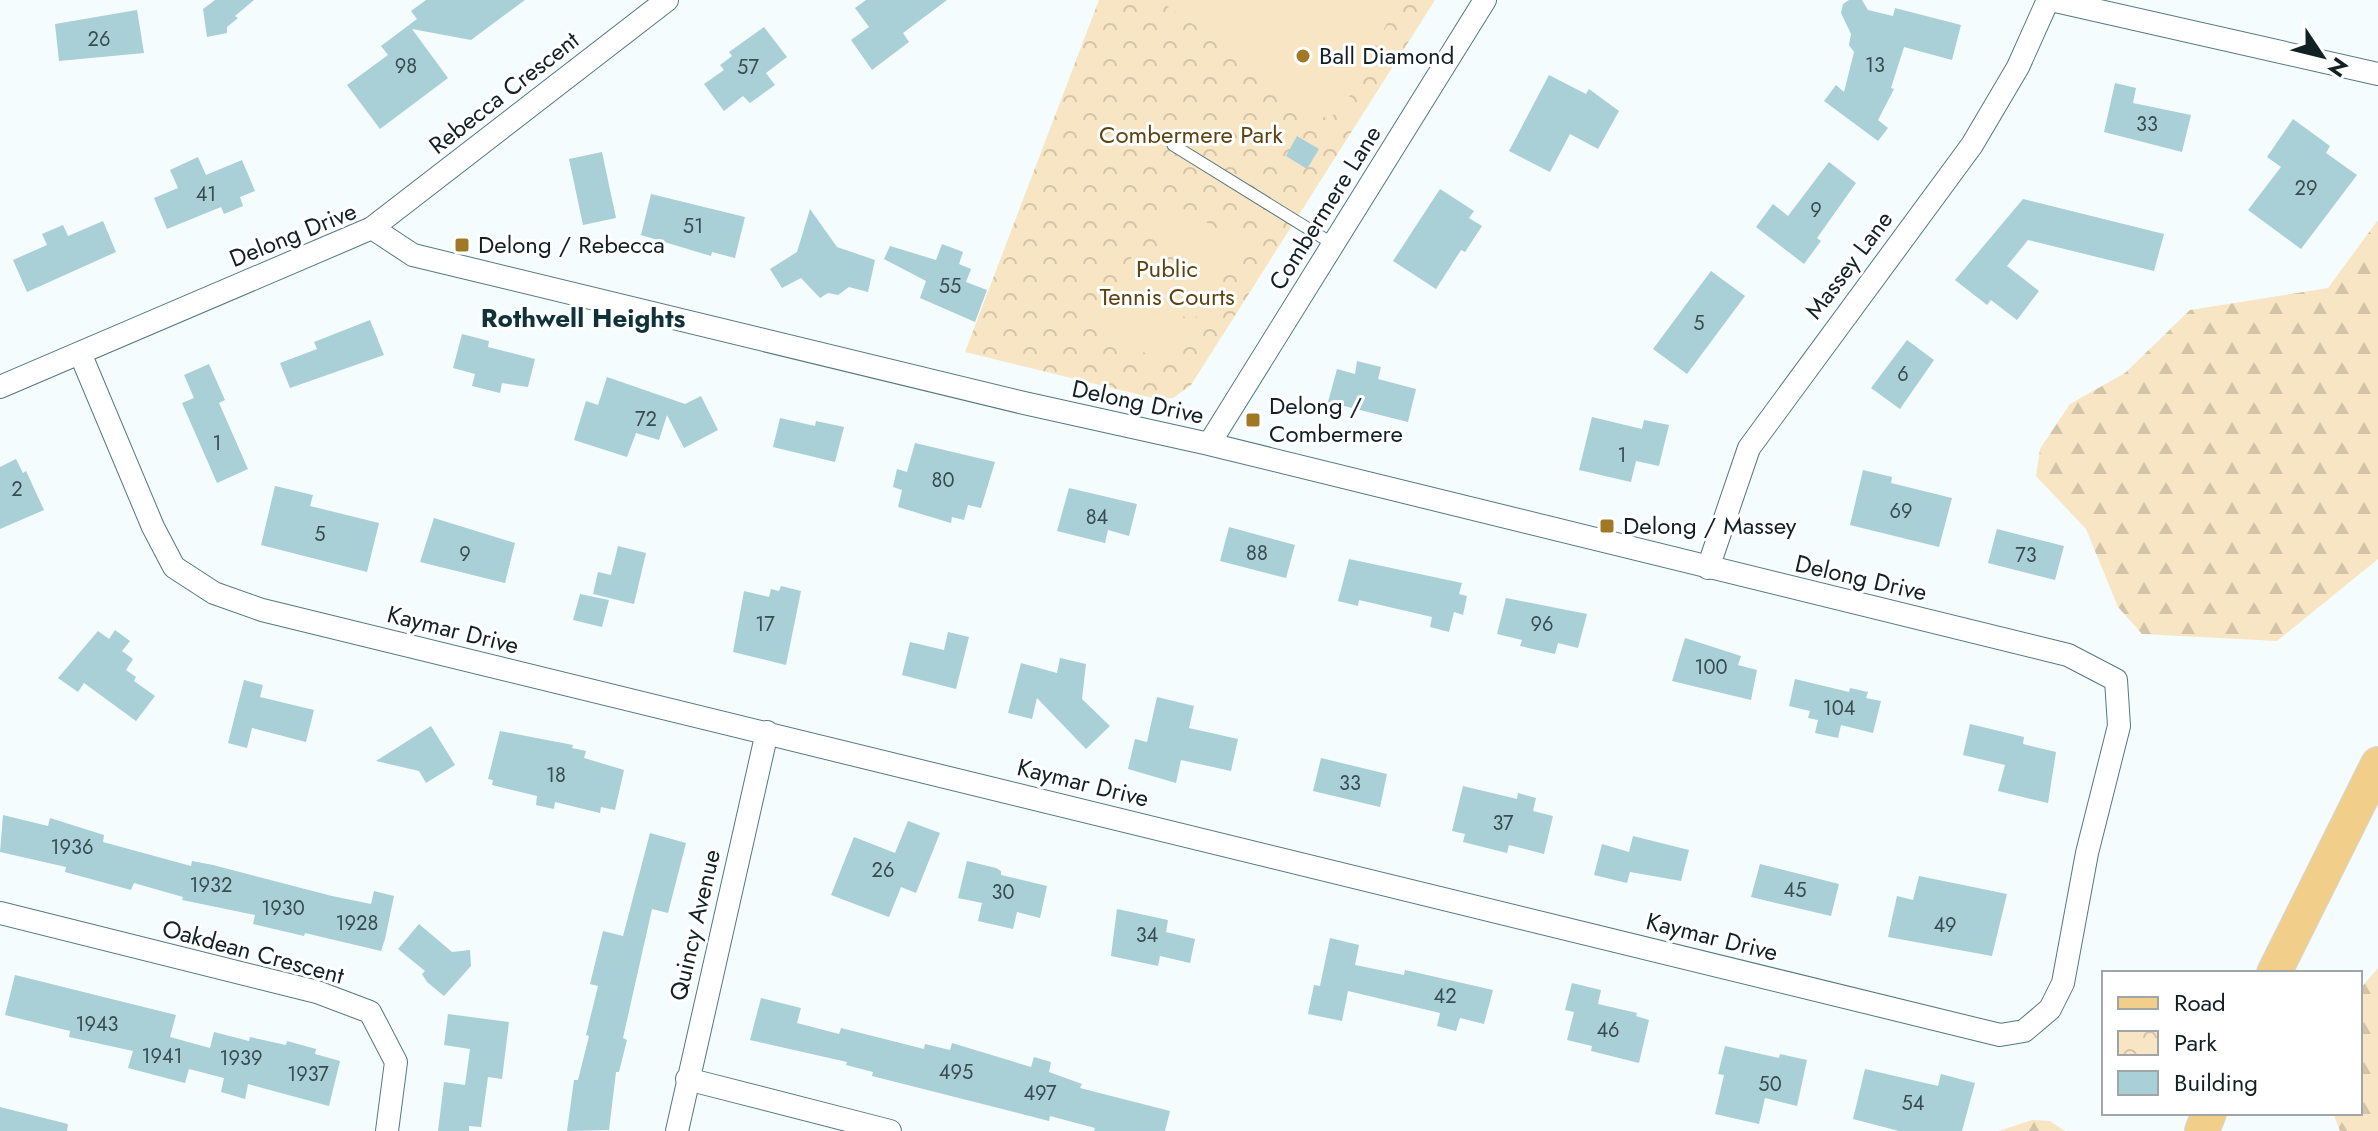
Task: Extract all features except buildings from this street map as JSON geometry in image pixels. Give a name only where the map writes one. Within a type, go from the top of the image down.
[{"type":"main road","points":[[2275,971],[2378,764]]},
{"type":"street","name":"Rebecca Crescent","points":[[372,228],[667,0]]},
{"type":"street","name":"Combermere Lane","points":[[1209,444],[1485,0]]},
{"type":"street","points":[[2049,0],[2378,74]]},
{"type":"street","name":"Massey Lane","points":[[1708,568],[1749,448],[1972,145],[2018,67],[2049,0]]},
{"type":"street","name":"Delong Drive","points":[[0,387],[372,228],[413,255],[1024,403],[1209,444],[2068,655],[2116,680],[2119,726],[2087,853]]},
{"type":"street","name":"Kaymar Drive","points":[[80,353],[153,527],[174,567],[214,593],[262,610],[2000,1035],[2024,1031],[2050,1009],[2063,983],[2087,853]]},
{"type":"street","name":"Quincy Avenue","points":[[677,1131],[767,732]]},
{"type":"street","name":"Oakdean Crescent","points":[[0,913],[317,992],[370,1012],[396,1062],[387,1131]]},
{"type":"street","points":[[687,1079],[890,1131]]},
{"type":"lane","points":[[1173,145],[1333,244]]},
{"type":"green space","name":"Combermere Park","points":[[1099,0],[1435,0],[1191,385],[1173,398],[1157,399],[965,352]]},
{"type":"green space","name":"Ball Diamond","points":[[1159,0],[1399,0],[1342,111],[1326,118]]},
{"type":"green space","points":[[1167,199],[1241,243],[1221,277],[1147,233]]},
{"type":"green space","points":[[2378,220],[2378,559],[2277,641],[2142,634],[2118,607],[2086,529],[2036,476],[2040,449],[2070,404],[2125,373],[2190,310],[2328,288]]},
{"type":"green space","name":"Public Tennis Courts","points":[[1140,244],[1214,288],[1193,322],[1119,278]]},
{"type":"green space","points":[[1113,288],[1187,332],[1167,366],[1093,322]]},
{"type":"green space","points":[[2378,968],[2378,1131],[2340,1131],[2334,1115],[2362,1115],[2362,987]]},
{"type":"green space","points":[[2032,1120],[2050,1121],[2065,1131],[1999,1131]]},
{"type":"place","name":"Ball Diamond","points":[[1303,56]]},
{"type":"place","name":"Delong / Rebecca","points":[[462,245]]},
{"type":"place","name":"Delong / Combermere","points":[[1253,420]]},
{"type":"place","name":"Delong / Massey","points":[[1607,526]]},
{"type":"district","name":"Rothwell Heights","points":[[583,318]]}]
